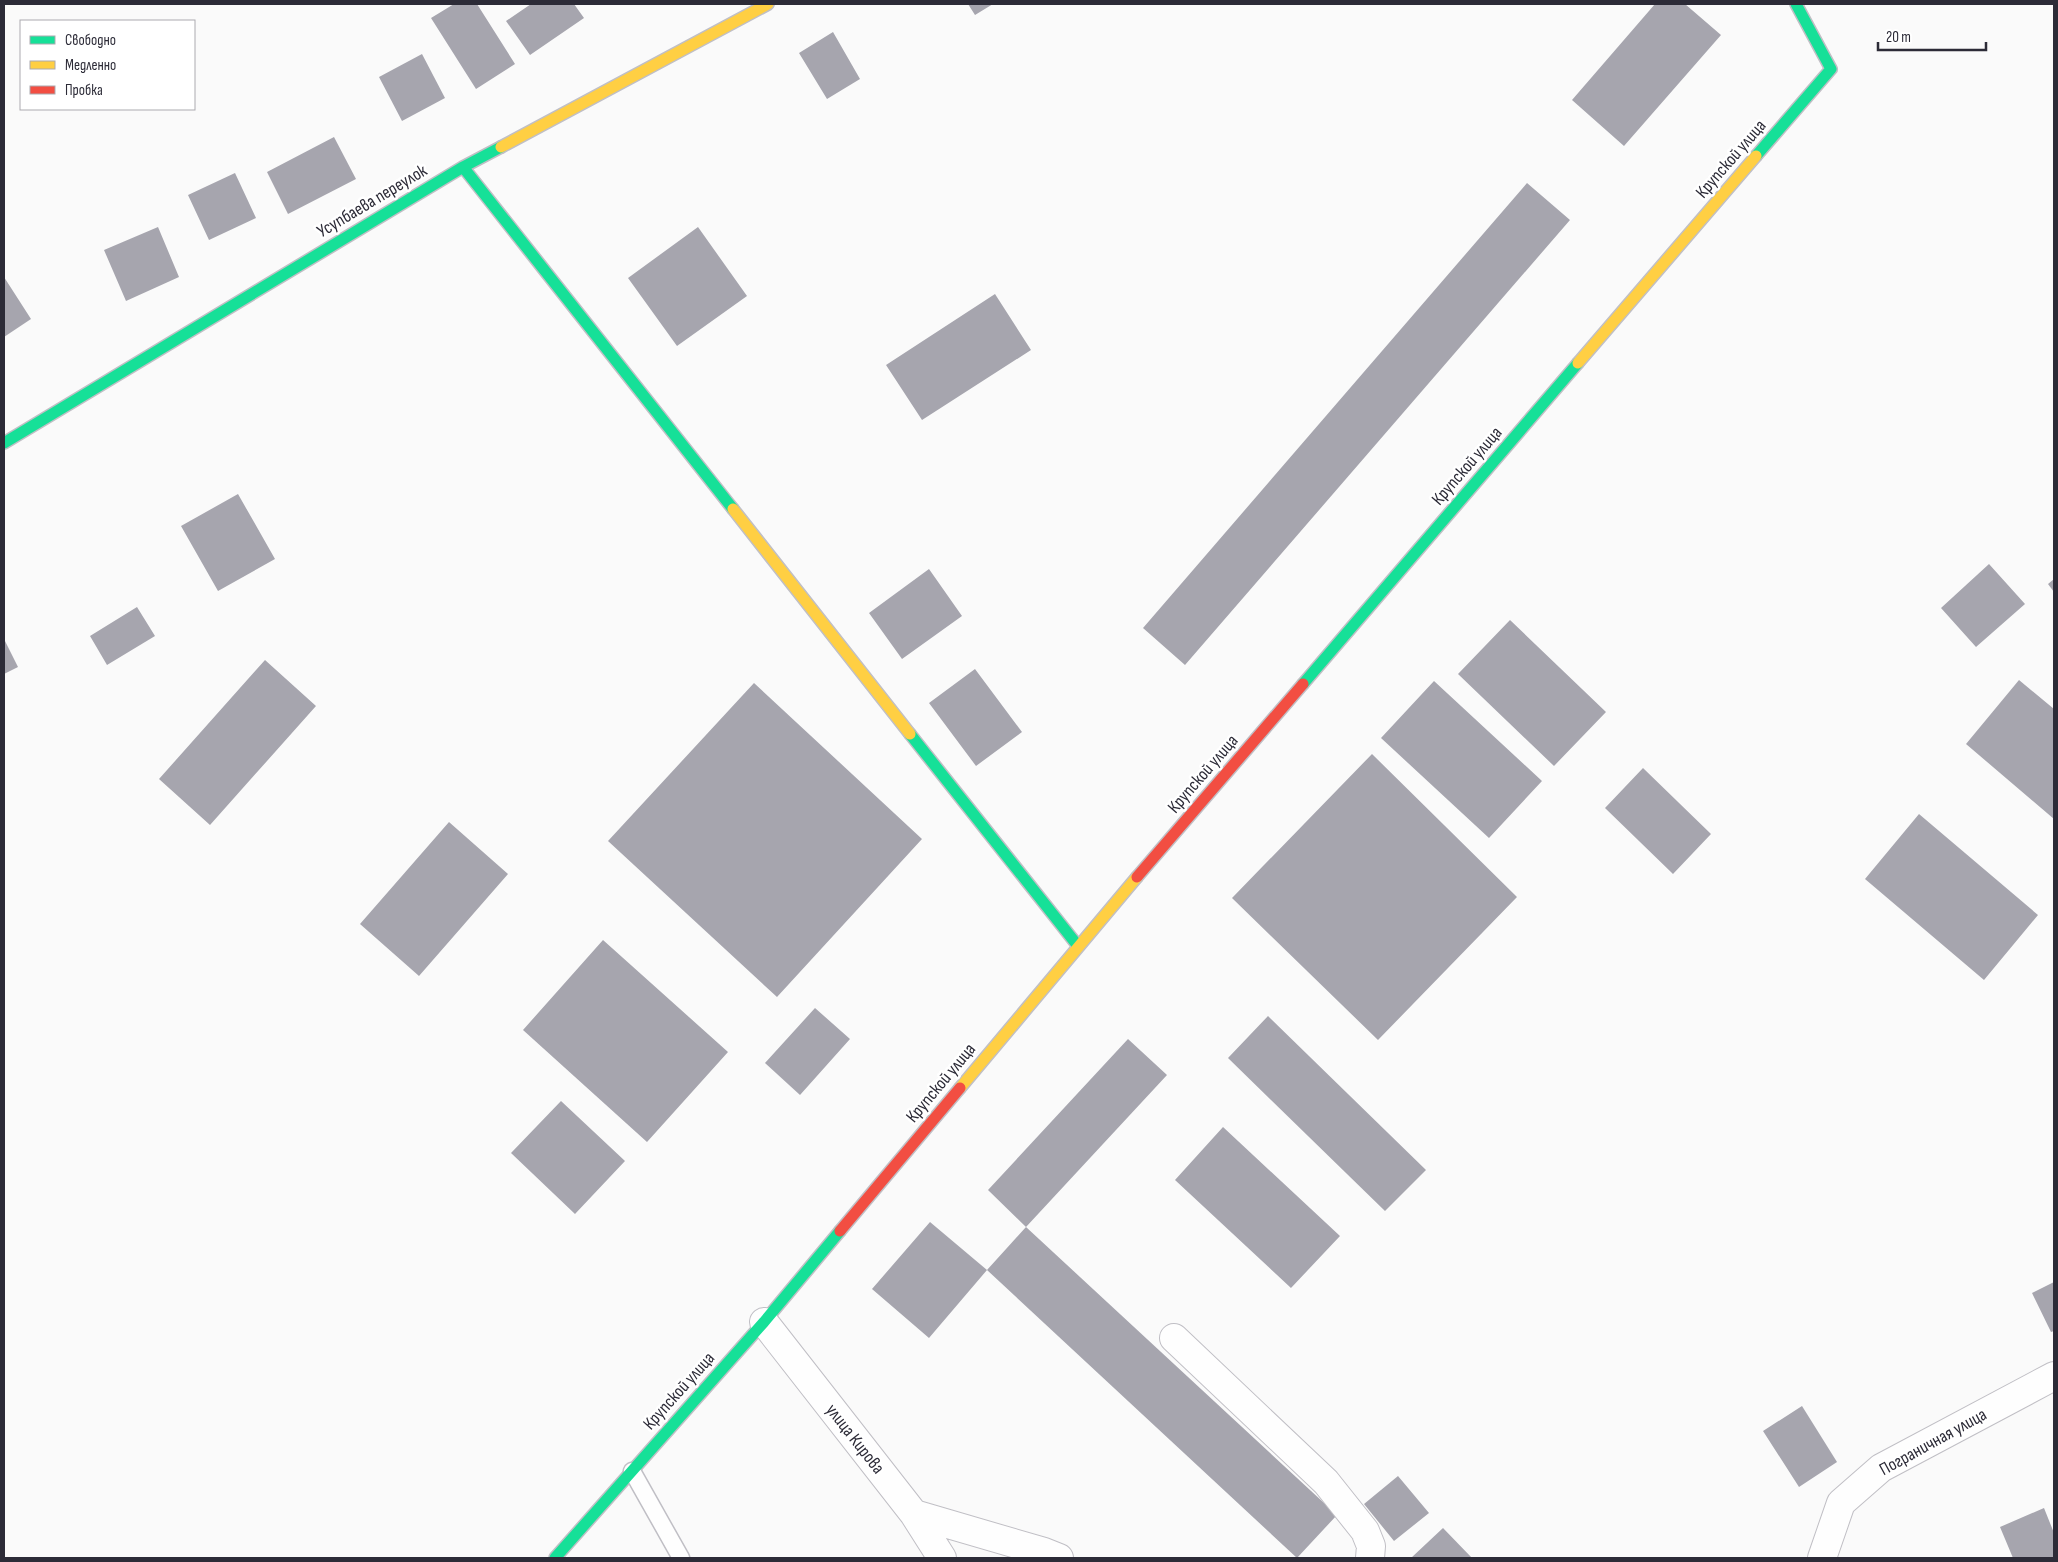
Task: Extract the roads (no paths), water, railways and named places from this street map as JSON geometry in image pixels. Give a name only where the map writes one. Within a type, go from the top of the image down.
[{"type":"street","name":"Усупбаева переулок","points":[[4,443],[463,167],[768,4]]},
{"type":"street","name":"Крупской улица","points":[[554,1558],[764,1322],[1078,946],[1831,69],[1796,4]]},
{"type":"street","points":[[463,167],[1078,946]]},
{"type":"street","name":"улица Кирова","points":[[764,1322],[914,1514],[942,1558]]},
{"type":"street","points":[[1174,1338],[1326,1482],[1365,1531],[1371,1546],[1370,1558]]},
{"type":"street","name":"Пограничная улица","points":[[1822,1558],[1841,1504],[1882,1468],[2054,1376]]},
{"type":"street","points":[[914,1514],[1059,1558]]},
{"type":"lane","points":[[632,1471],[681,1558]]}]
